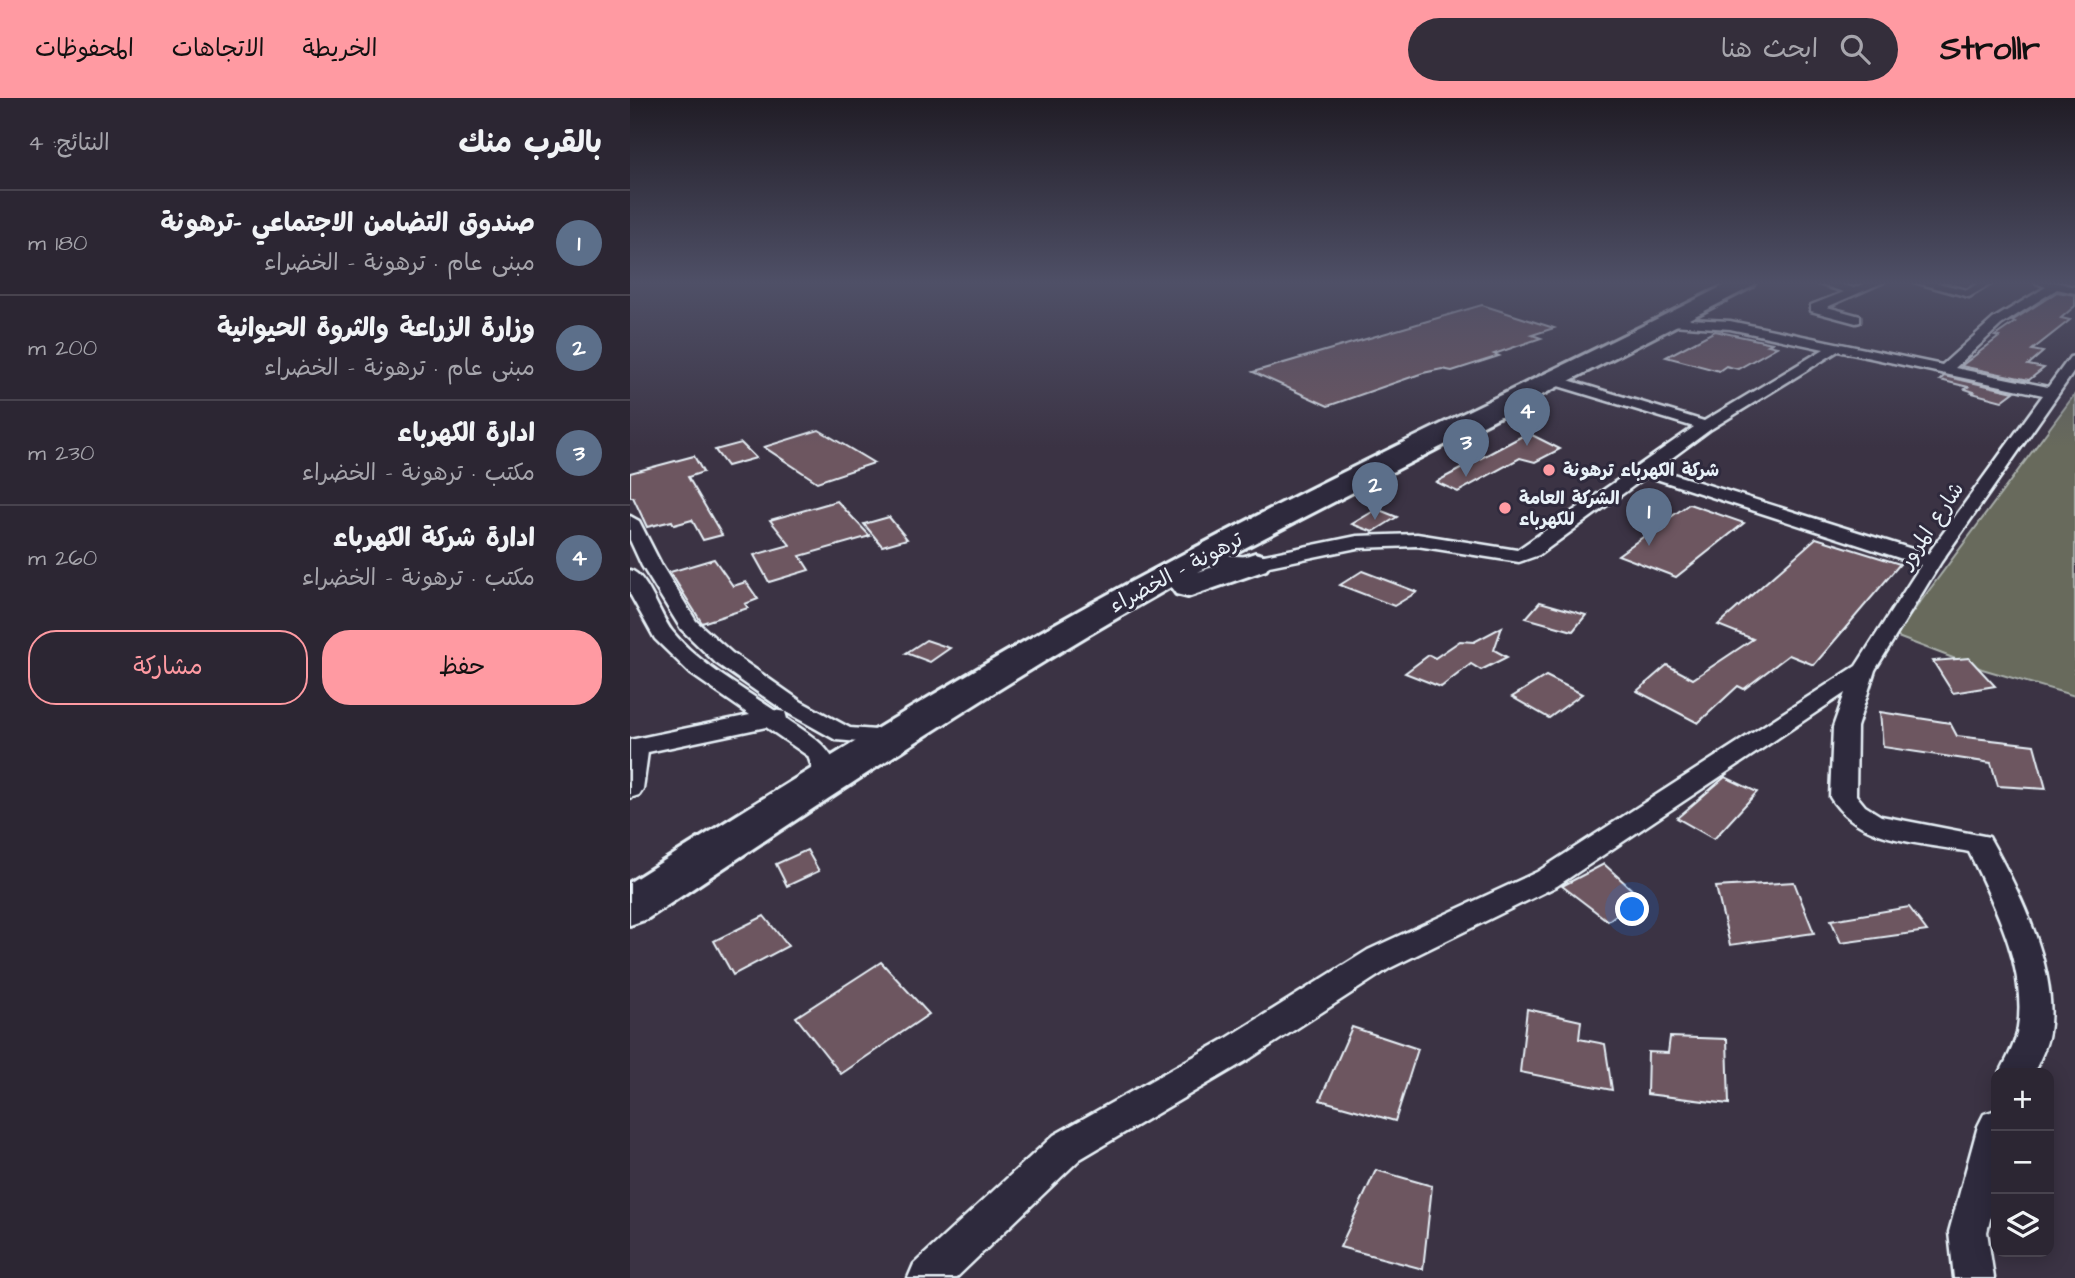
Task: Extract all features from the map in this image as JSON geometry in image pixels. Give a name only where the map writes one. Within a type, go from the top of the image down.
[{"type":"highway","name":"ترهونة - الخضراء","points":[[630,906],[827,778],[1105,610],[1229,555],[1553,380],[1640,337]]},
{"type":"highway","points":[[1105,610],[1167,594],[1229,555]]},
{"type":"street","points":[[1784,337],[2050,393]]},
{"type":"street","points":[[1229,555],[1291,555],[1357,542],[1416,540],[1519,556],[1532,551],[1836,337]]},
{"type":"street","points":[[1945,370],[1981,337]]},
{"type":"street","name":"شارع المرور","points":[[2019,1068],[2034,1032],[2034,998],[2025,948],[2002,890],[1979,844],[1874,824],[1856,812],[1843,797],[1845,727],[1864,670],[1932,562],[2050,393],[2072,368]]},
{"type":"street","points":[[1553,380],[1706,426]]},
{"type":"street","points":[[1644,470],[1932,562]]},
{"type":"street","points":[[631,527],[688,625],[724,658],[794,707],[845,735],[893,737]]},
{"type":"street","points":[[1229,555],[1255,551],[1291,555]]},
{"type":"street","points":[[630,576],[663,634],[699,669],[817,751],[825,765],[827,778]]},
{"type":"street","points":[[928,1278],[1067,1147],[1239,1048],[1379,959],[1547,879],[1864,670]]},
{"type":"street","points":[[630,789],[634,747],[772,720],[794,707]]},
{"type":"street","points":[[1974,1278],[1968,1232],[1995,1131]]},
{"type":"green space","points":[[2075,394],[2075,696],[1982,669],[1895,636]]},
{"type":"building","points":[[1372,337],[1541,338],[1494,354],[1499,356],[1452,371],[1442,369],[1423,373],[1328,406],[1253,372]]},
{"type":"building","points":[[1704,337],[1744,337],[1772,343],[1768,345],[1777,347],[1738,369],[1726,366],[1719,371],[1666,357]]},
{"type":"building","points":[[1999,337],[2048,337],[2032,350],[2043,352],[2028,365],[2044,368],[2029,380],[1961,366]]},
{"type":"building","points":[[1944,376],[2014,392],[2002,401],[1972,393],[1974,392],[1965,389],[1968,387],[1940,380]]},
{"type":"building","points":[[819,430],[874,463],[817,482],[764,447]]},
{"type":"building","points":[[1528,433],[1560,449],[1535,462],[1520,458],[1458,492],[1436,482]]},
{"type":"building","points":[[741,443],[756,458],[727,466],[715,450]]},
{"type":"building","points":[[694,456],[703,472],[688,477],[722,535],[703,540],[692,520],[674,525],[672,521],[647,527],[633,497],[630,497],[630,473]]},
{"type":"building","points":[[837,501],[870,536],[800,556],[809,570],[769,582],[754,555],[790,545],[770,520]]},
{"type":"building","points":[[1689,504],[1744,523],[1676,577],[1618,555]]},
{"type":"building","points":[[1377,509],[1397,517],[1373,532],[1352,524]]},
{"type":"building","points":[[889,517],[907,539],[882,546],[864,524]]},
{"type":"building","points":[[1816,538],[1900,564],[1814,665],[1789,655],[1744,689],[1738,686],[1698,723],[1637,691],[1667,665],[1693,679],[1753,639],[1718,625]]},
{"type":"building","points":[[714,559],[733,586],[746,582],[758,599],[745,604],[748,608],[702,623],[670,572]]},
{"type":"building","points":[[1362,571],[1417,592],[1394,606],[1340,585]]},
{"type":"building","points":[[1540,602],[1586,615],[1573,631],[1526,618]]},
{"type":"building","points":[[1502,627],[1494,650],[1507,657],[1481,670],[1471,664],[1441,687],[1405,673],[1429,655],[1435,658],[1460,641],[1474,642]]},
{"type":"building","points":[[926,640],[950,648],[930,662],[906,653]]},
{"type":"building","points":[[1969,658],[1995,686],[1953,693],[1933,661]]},
{"type":"building","points":[[1546,676],[1582,694],[1549,718],[1512,697]]},
{"type":"building","points":[[1880,712],[1950,723],[1957,736],[2034,745],[2046,789],[1998,786],[1991,763],[1883,747]]},
{"type":"building","points":[[1725,777],[1757,792],[1714,839],[1677,818]]},
{"type":"building","points":[[807,850],[819,871],[787,886],[776,864]]},
{"type":"building","points":[[1604,864],[1640,897],[1608,921],[1562,886]]},
{"type":"building","points":[[1794,882],[1814,933],[1730,945],[1716,887]]},
{"type":"building","points":[[1909,907],[1927,931],[1841,943],[1831,920]]},
{"type":"building","points":[[764,916],[788,946],[733,975],[714,941]]},
{"type":"building","points":[[881,962],[929,1014],[841,1074],[796,1017]]},
{"type":"building","points":[[1527,1009],[1581,1021],[1579,1039],[1605,1044],[1612,1090],[1520,1072]]},
{"type":"building","points":[[1352,1027],[1418,1049],[1395,1121],[1320,1100]]},
{"type":"building","points":[[1670,1037],[1727,1039],[1729,1104],[1647,1094],[1648,1052],[1668,1053]]},
{"type":"building","points":[[1376,1170],[1432,1186],[1423,1269],[1340,1247]]},
{"type":"place","name":"ادارة شركة الكهرباء","points":[[1527,446]]},
{"type":"place","name":"شركة الكهرباء ترهونة","points":[[1549,470]]},
{"type":"place","name":"ادارة الكهرباء","points":[[1466,477]]},
{"type":"place","name":"الشركة العامة للكهرباء","points":[[1505,508]]},
{"type":"place","name":"وزارة الزراعة والثروة الحيوانية","points":[[1375,520]]},
{"type":"place","name":"صندوق التضامن الاجتماعي -ترهونة","points":[[1649,546]]}]
